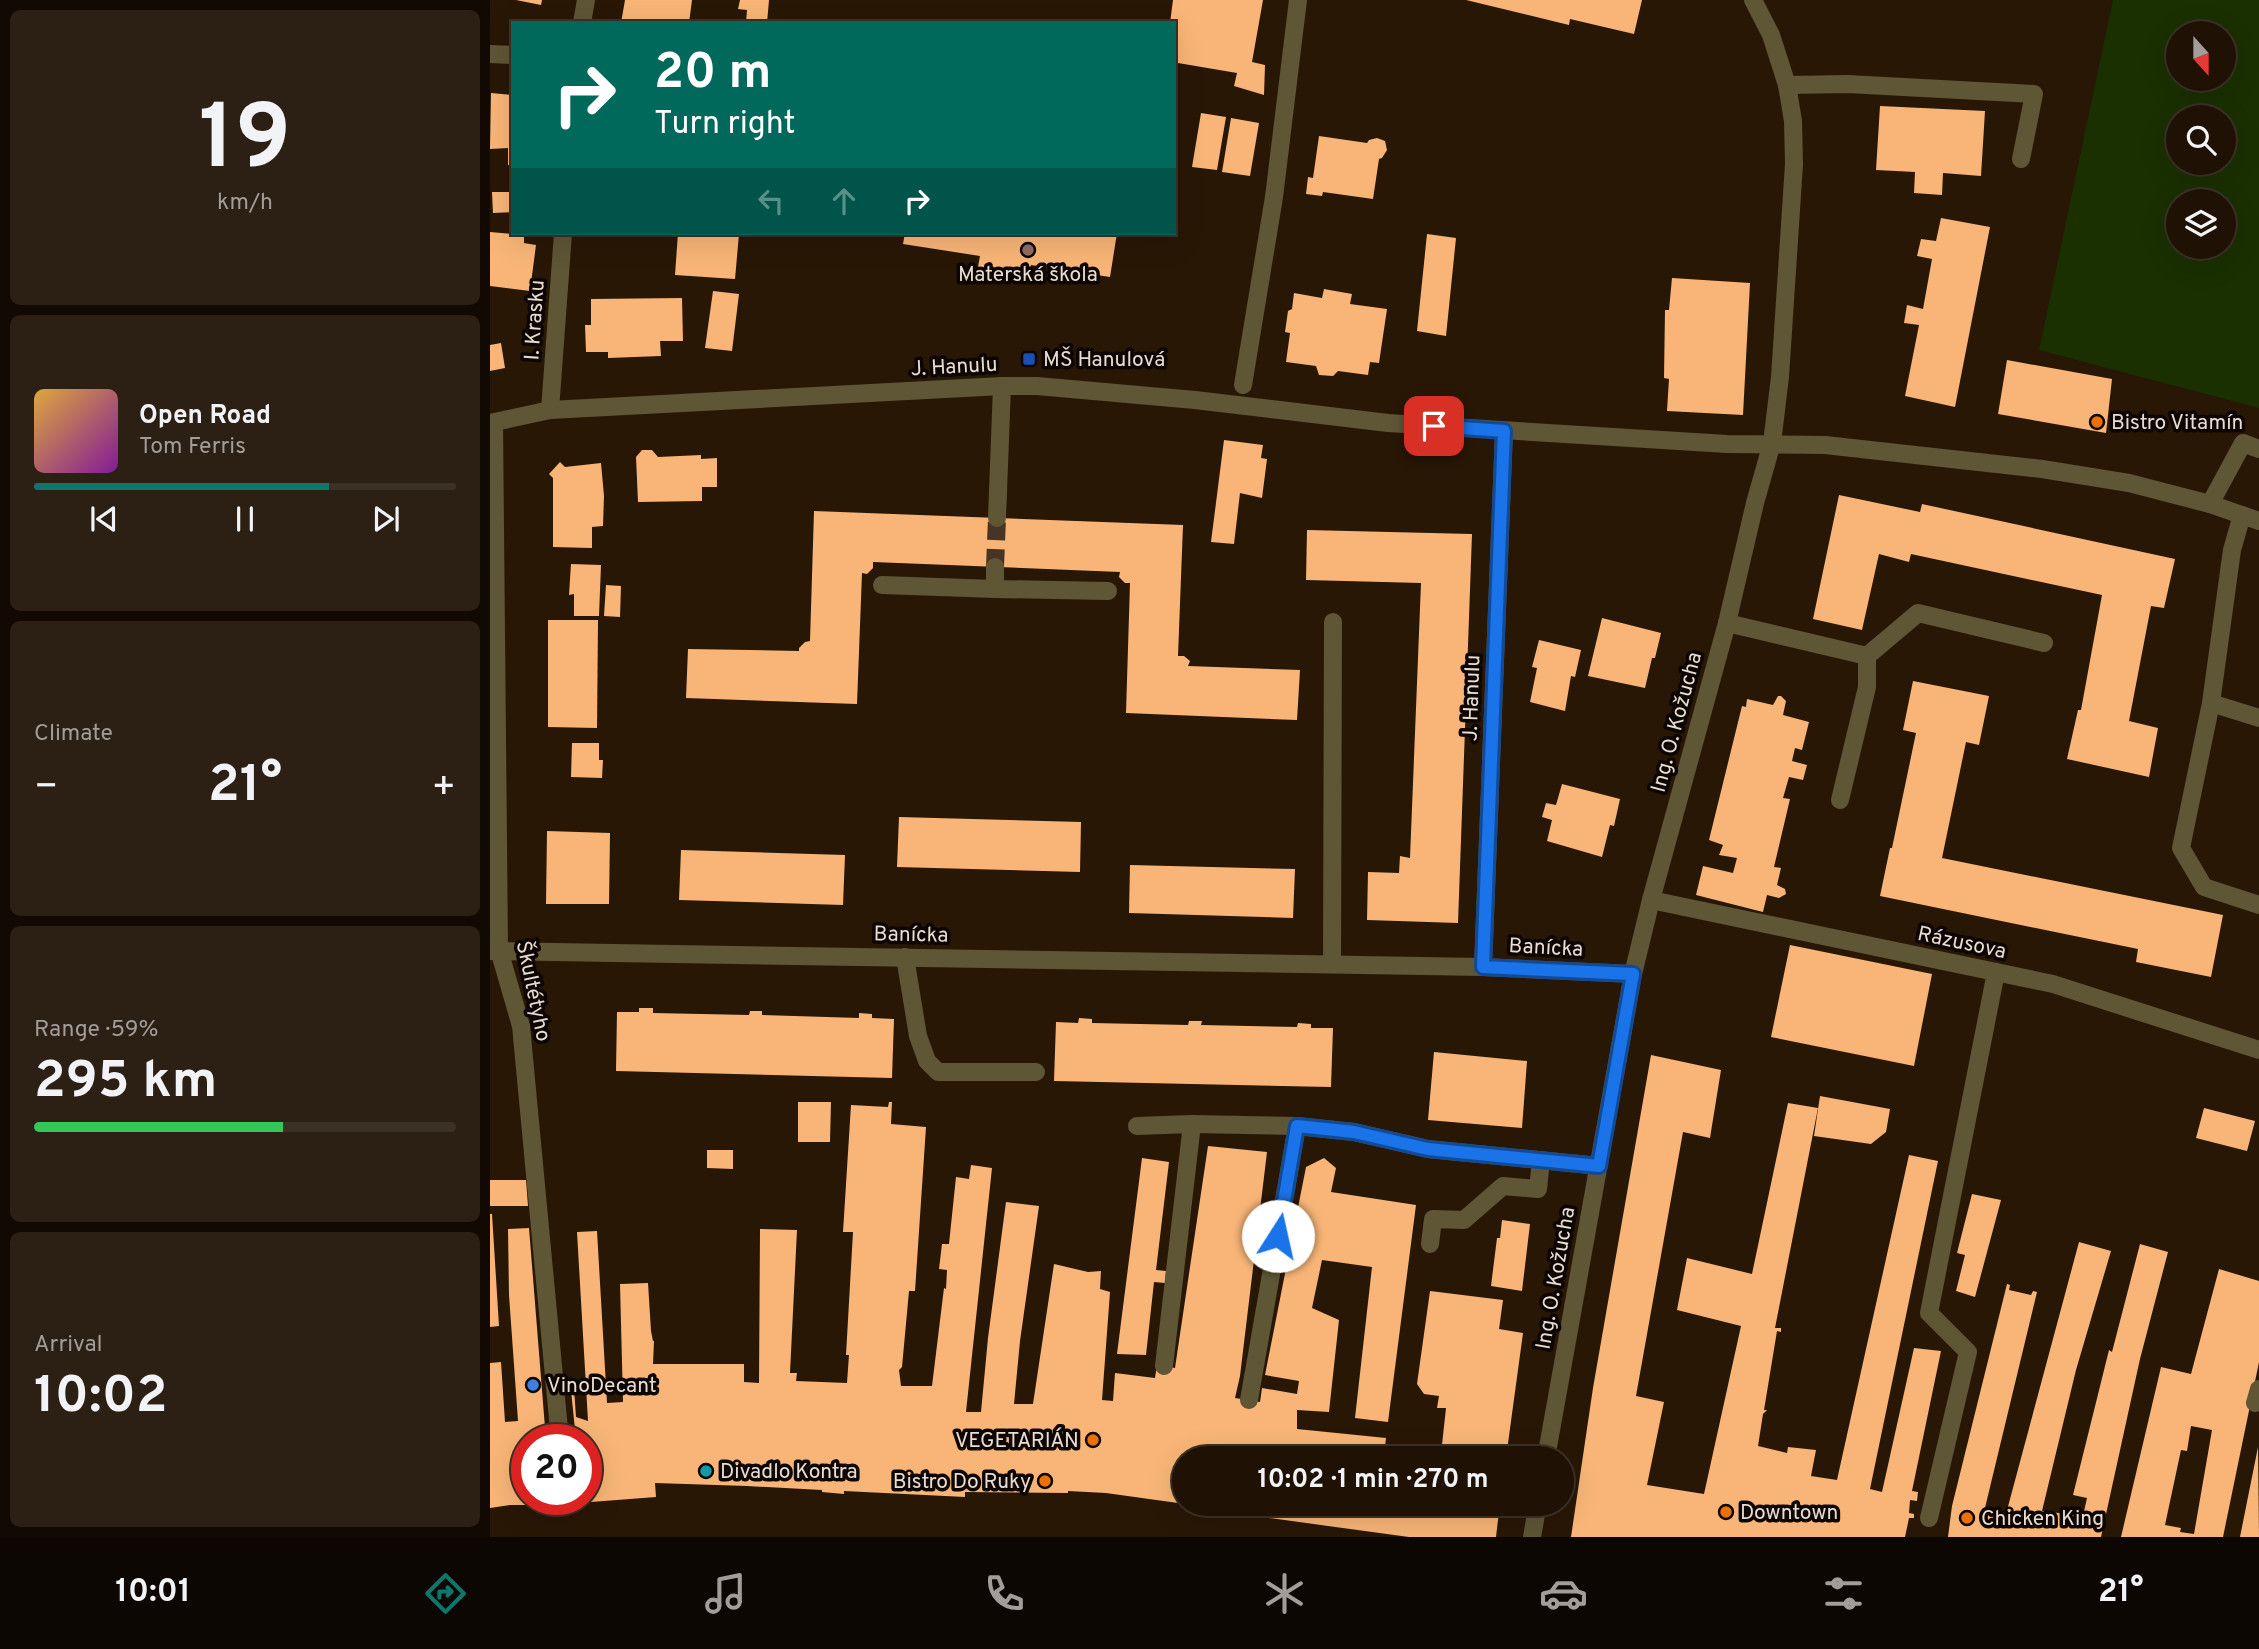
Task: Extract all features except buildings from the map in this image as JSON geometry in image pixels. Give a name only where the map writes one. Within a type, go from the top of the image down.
[{"type":"street","points":[[582,21],[586,0]]},
{"type":"street","points":[[1243,385],[1274,197],[1297,0]]},
{"type":"street","name":"Ing. O. Kožucha","points":[[1548,1446],[1633,974],[1772,443],[1780,377],[1794,164],[1793,121],[1787,85],[1771,35],[1753,0]]},
{"type":"street","points":[[490,54],[511,55]]},
{"type":"street","points":[[1787,85],[1848,84],[2034,94],[2021,159]]},
{"type":"street","name":"I. Krasku","points":[[550,410],[563,235]]},
{"type":"street","points":[[998,518],[1002,386]]},
{"type":"street","name":"J. Hanulu","points":[[492,423],[550,410],[1002,386],[1100,391],[1195,400],[1388,424],[1727,444],[1772,443]]},
{"type":"street","name":"Škultétyho","points":[[492,423],[495,951],[521,1026],[558,1424]]},
{"type":"street","name":"J. Hanulu","points":[[1483,967],[1504,431]]},
{"type":"street","points":[[1772,443],[1825,445],[2042,469],[2129,483],[2210,504],[2250,518],[2232,550],[2211,703],[2181,848],[2204,887],[2259,905]]},
{"type":"street","points":[[2210,504],[2243,443],[2259,449]]},
{"type":"street","points":[[995,567],[995,589]]},
{"type":"street","points":[[882,585],[1108,591]]},
{"type":"street","points":[[1840,800],[1867,687],[1867,656],[1918,613],[2044,643]]},
{"type":"street","points":[[1332,964],[1333,622]]},
{"type":"street","points":[[1727,623],[1867,656]]},
{"type":"street","points":[[2211,703],[2259,718]]},
{"type":"street","name":"Rázusova","points":[[1651,900],[2053,984],[2259,1050]]},
{"type":"street","name":"Banícka","points":[[495,951],[1483,967],[1633,974]]},
{"type":"street","points":[[905,957],[918,1036],[927,1061],[938,1072],[1037,1072]]},
{"type":"street","points":[[1929,1518],[1968,1352],[1929,1312],[1996,972]]},
{"type":"street","points":[[1164,1366],[1192,1124]]},
{"type":"street","points":[[1137,1126],[1297,1126],[1354,1132],[1428,1149],[1599,1166]]},
{"type":"street","points":[[1249,1400],[1297,1126]]},
{"type":"street","points":[[1430,1244],[1433,1219],[1464,1220],[1503,1186],[1538,1189],[1542,1160]]},
{"type":"street","points":[[1532,1537],[1536,1516]]},
{"type":"green space","points":[[2113,0],[2259,0],[2259,408],[2039,350]]},
{"type":"tunnel","points":[[995,567],[997,518]]},
{"type":"place","name":"Materská škola","points":[[1028,250]]},
{"type":"place","name":"MŠ Hanulová","points":[[1029,359]]},
{"type":"place","name":"Bistro Vitamín","points":[[2097,422]]},
{"type":"place","name":"VinoDecant","points":[[533,1385]]},
{"type":"place","name":"VEGETARIÁN","points":[[1093,1440]]},
{"type":"place","name":"Divadlo Kontra","points":[[706,1471]]},
{"type":"place","name":"Bistro Do Ruky","points":[[1045,1481]]},
{"type":"place","name":"Downtown","points":[[1726,1512]]},
{"type":"place","name":"Chicken King","points":[[1967,1518]]},
{"type":"route","points":[[1278,1236],[1297,1126],[1354,1132],[1428,1149],[1599,1166],[1633,974],[1483,967],[1504,431],[1434,426]]}]
